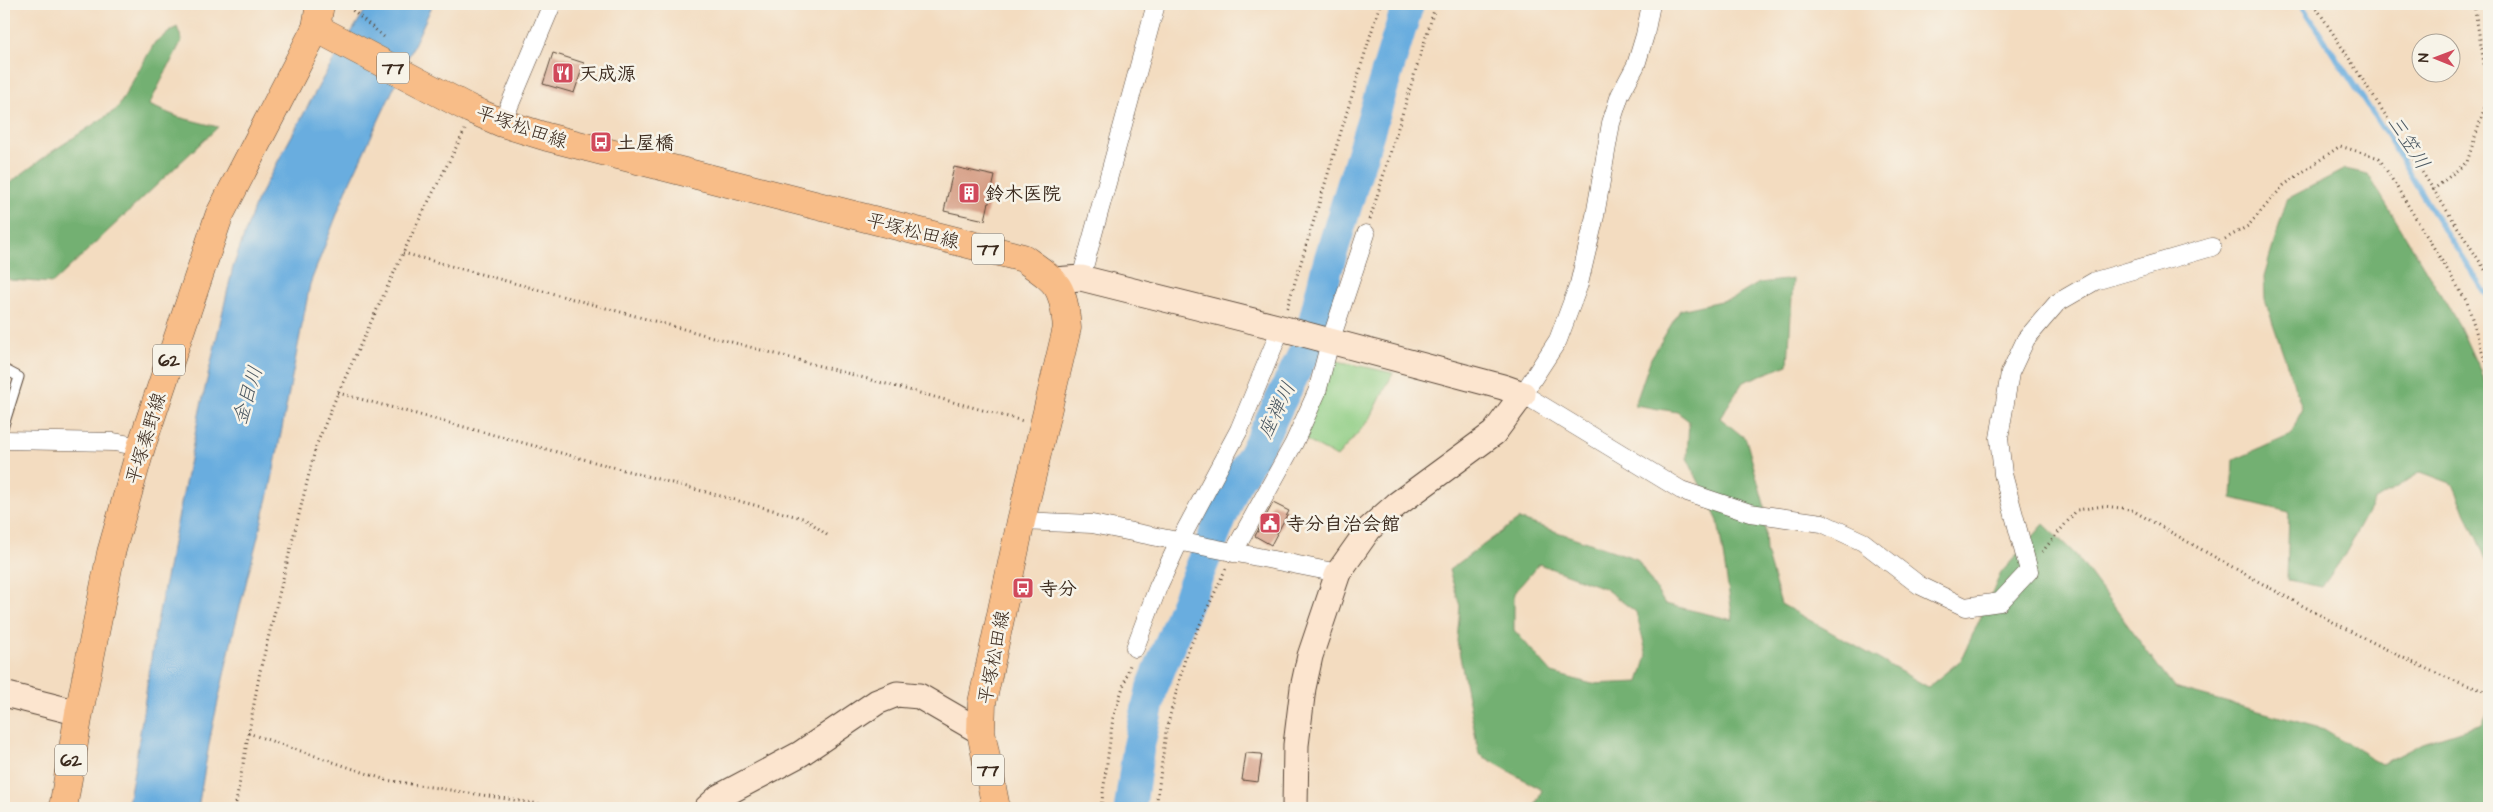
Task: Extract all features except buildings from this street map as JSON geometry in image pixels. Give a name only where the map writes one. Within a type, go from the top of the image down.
[{"type":"main road","name":"平塚松田線","points":[[318,16],[470,115],[1023,258],[1054,280],[1064,302],[1067,328],[1021,522],[982,703],[981,732],[996,808]]},
{"type":"main road","name":"平塚秦野線","points":[[63,808],[79,713],[111,554],[141,448],[219,216],[318,16]]},
{"type":"street","points":[[502,123],[552,4]]},
{"type":"street","points":[[1081,278],[1156,4]]},
{"type":"street","points":[[1295,808],[1296,745],[1303,688],[1310,656],[1338,573],[1369,530],[1396,505],[1494,433],[1524,394],[1558,340],[1579,284],[1596,216],[1611,123],[1620,95],[1636,65],[1645,35],[1651,4]]},
{"type":"street","points":[[1233,553],[1294,442],[1317,392],[1330,342],[1366,234]]},
{"type":"street","points":[[1054,280],[1081,278],[1282,328],[1524,394],[1681,490],[1750,513],[1822,524],[1864,542],[1920,584],[1965,607],[2000,602],[2029,571],[2003,474],[1999,438],[2010,373],[2026,339],[2057,303],[2094,281],[2212,247]]},
{"type":"street","points":[[1136,648],[1158,587],[1239,430],[1282,328]]},
{"type":"street","points":[[4,440],[114,442],[141,448]]},
{"type":"street","points":[[1021,522],[1092,524],[1338,573]]},
{"type":"street","points":[[4,694],[79,713]]},
{"type":"street","points":[[708,808],[719,797],[800,754],[877,702],[898,694],[919,696],[981,732]]},
{"type":"lane","points":[[4,369],[19,378],[4,426]]},
{"type":"path","points":[[1282,328],[1380,4]]},
{"type":"path","points":[[1366,234],[1436,4]]},
{"type":"path","points":[[2314,4],[2489,276]]},
{"type":"path","points":[[2433,190],[2467,162],[2489,94],[2474,4]]},
{"type":"path","points":[[235,808],[260,671],[316,446],[338,393],[470,115]]},
{"type":"path","points":[[2212,247],[2248,226],[2284,185],[2340,146],[2379,158],[2467,302],[2484,358],[2489,366]]},
{"type":"path","points":[[404,253],[1044,426]]},
{"type":"path","points":[[338,393],[806,519],[817,525],[827,535]]},
{"type":"path","points":[[2029,571],[2047,543],[2077,510],[2103,506],[2130,509],[2375,643],[2455,683],[2489,692]]},
{"type":"path","points":[[1156,808],[1166,731],[1186,655],[1233,553]]},
{"type":"path","points":[[1101,808],[1113,718],[1136,648]]},
{"type":"path","points":[[248,733],[386,780],[565,808]]},
{"type":"green space","points":[[177,27],[182,40],[149,105],[178,117],[218,127],[53,283],[10,280],[4,275],[4,187],[50,153],[117,109],[155,42]]},
{"type":"green space","points":[[2345,169],[2368,174],[2459,325],[2489,391],[2489,566],[2453,484],[2421,472],[2374,501],[2344,556],[2322,587],[2287,580],[2289,512],[2232,498],[2234,460],[2291,435],[2302,408],[2265,300],[2264,276],[2287,199]]},
{"type":"green space","points":[[1793,279],[1788,365],[1743,382],[1720,418],[1746,439],[1764,504],[1766,552],[1781,604],[1928,687],[1961,660],[2001,573],[2044,524],[2076,555],[2174,688],[2324,729],[2382,764],[2423,743],[2482,724],[2489,710],[2489,808],[1534,808],[1542,790],[1479,754],[1457,641],[1460,606],[1449,570],[1519,519],[1637,559],[1665,604],[1733,620],[1718,521],[1687,458],[1689,421],[1677,412],[1635,405],[1651,358],[1680,310],[1734,298],[1759,283]],"holes":[[[1539,564],[1604,588],[1636,612],[1647,656],[1639,682],[1592,684],[1552,673],[1514,630],[1514,593]]]},
{"type":"green space","points":[[1333,360],[1393,373],[1370,419],[1337,457],[1302,438]]},
{"type":"water","name":"金目川","points":[[369,4],[433,4],[348,186],[310,284],[270,490],[234,630],[211,733],[198,808],[127,808],[155,632],[200,410],[233,267],[256,202],[323,78]]},
{"type":"waterway","name":"座禅川","points":[[1130,808],[1138,750],[1152,688],[1235,484],[1253,456],[1309,343],[1327,268],[1408,4]]},
{"type":"waterway","name":"三笠川","points":[[2301,4],[2390,140],[2432,211],[2489,298]]},
{"type":"place","name":"天成源","points":[[563,73]]},
{"type":"place","name":"土屋橋","points":[[601,142]]},
{"type":"place","name":"鈴木医院","points":[[969,193]]},
{"type":"place","name":"寺分自治会館","points":[[1270,523]]},
{"type":"place","name":"寺分","points":[[1023,588]]}]
